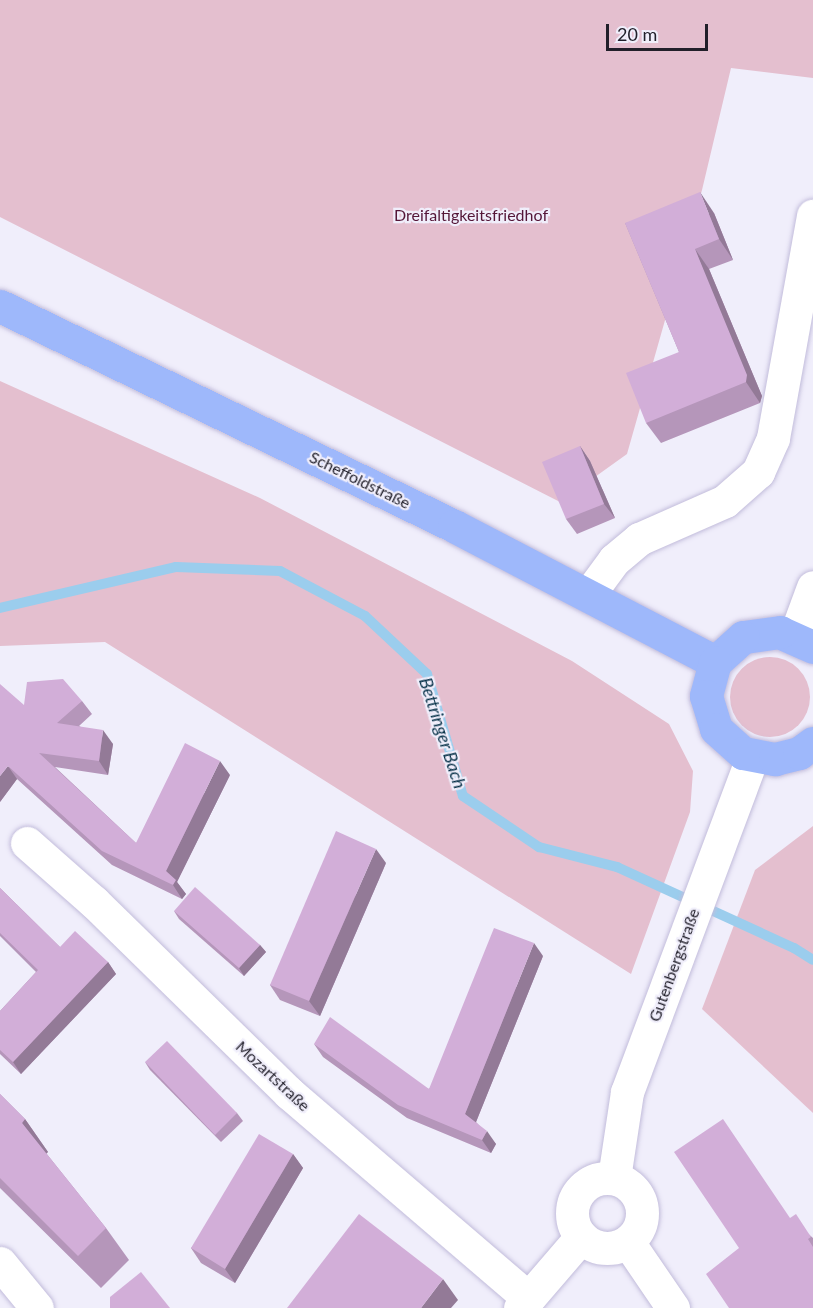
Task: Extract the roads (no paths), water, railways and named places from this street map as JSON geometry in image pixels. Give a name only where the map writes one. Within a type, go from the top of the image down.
[{"type":"main road","name":"Scheffoldstraße","points":[[0,306],[589,594],[715,662]]},
{"type":"main road","points":[[804,642],[773,632],[750,634],[730,645],[715,662],[706,687],[708,713],[728,743],[752,757],[788,757],[813,743]]},
{"type":"street","points":[[589,594],[614,560],[639,539],[725,501],[758,472],[773,438],[813,216]]},
{"type":"street","points":[[804,642],[813,587]]},
{"type":"street","name":"Gutenbergstraße","points":[[614,1178],[627,1092],[752,757]]},
{"type":"street","name":"Mozartstraße","points":[[27,843],[94,902],[289,1094],[524,1303],[581,1237]]},
{"type":"street","points":[[614,1178],[637,1193],[642,1206],[638,1232],[628,1242],[612,1248],[596,1246],[581,1237],[574,1224],[576,1196],[586,1185],[614,1178]]},
{"type":"street","points":[[628,1242],[673,1308]]},
{"type":"street","points":[[0,1263],[37,1308]]},
{"type":"waterway","name":"Bettringer Bach","points":[[0,608],[176,567],[280,571],[365,616],[427,674],[463,796],[539,847],[617,867],[794,948],[813,960]]},
{"type":"park label","name":"Dreifaltigkeitsfriedhof","points":[[471,215]]}]
